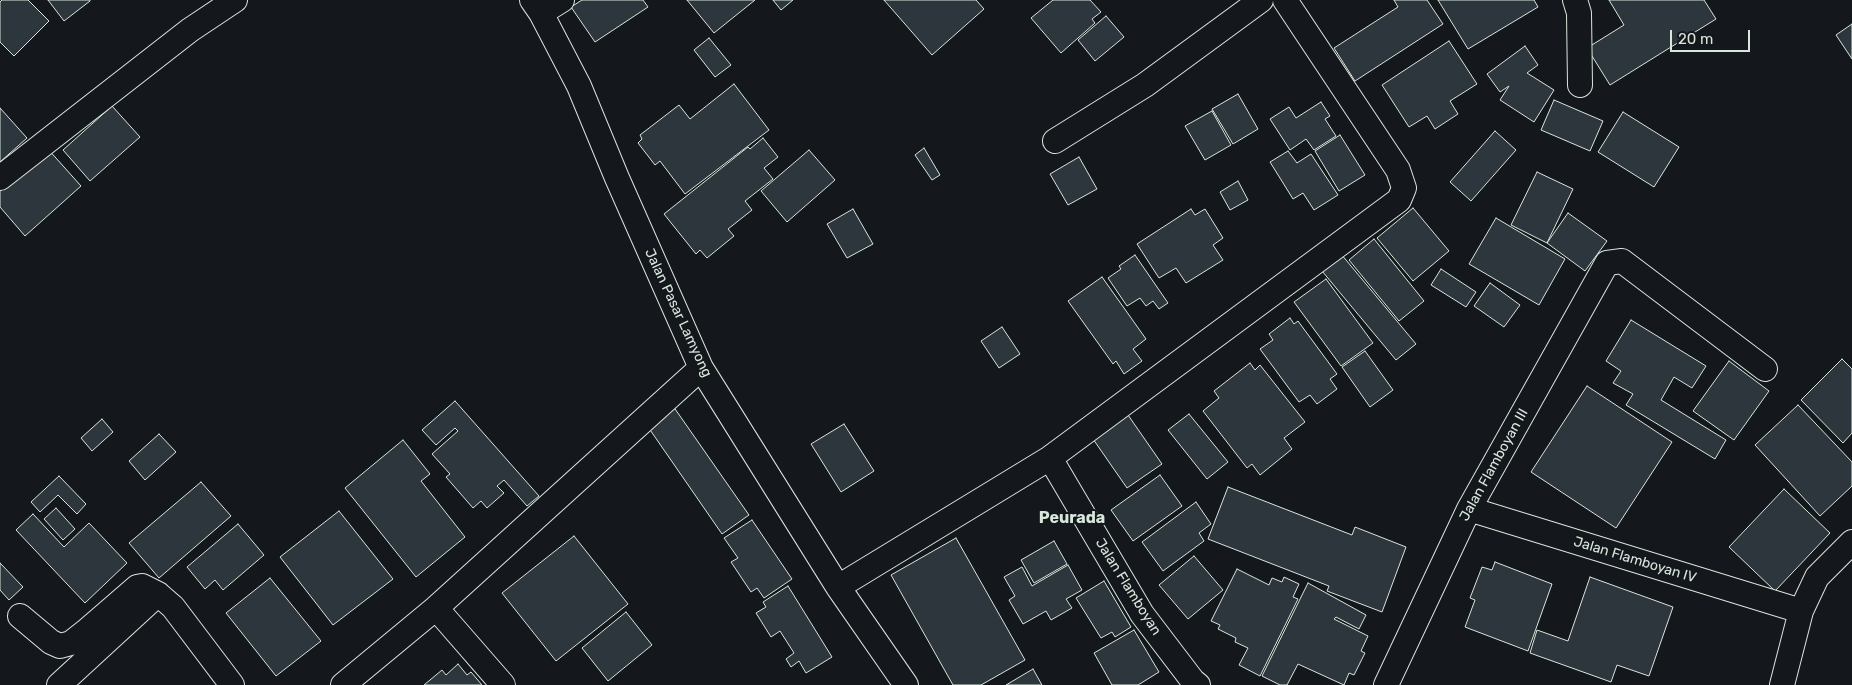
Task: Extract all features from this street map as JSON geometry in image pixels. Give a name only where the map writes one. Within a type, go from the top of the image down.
[{"type":"street","points":[[0,178],[190,30],[235,0]]},
{"type":"street","points":[[536,6],[562,0]]},
{"type":"street","points":[[1055,141],[1145,85],[1261,0]]},
{"type":"street","points":[[838,587],[1050,458],[1399,200],[1404,188],[1398,170],[1285,0]]},
{"type":"street","points":[[1575,0],[1579,13],[1580,85]]},
{"type":"street","name":"Jalan Pasar Lamyong","points":[[536,6],[579,86],[617,178],[701,368],[838,587],[906,685]]},
{"type":"street","name":"Jalan Flamboyan III","points":[[1386,685],[1469,509],[1608,264],[1622,261],[1764,369]]},
{"type":"street","points":[[343,685],[436,608],[701,368]]},
{"type":"street","name":"Jalan Flamboyan","points":[[1050,458],[1142,614],[1198,685]]},
{"type":"street","name":"Jalan Flamboyan IV","points":[[1469,509],[1801,611]]},
{"type":"street","points":[[1782,685],[1801,611],[1817,577],[1852,542]]},
{"type":"street","points":[[20,616],[51,642],[60,646],[71,643],[137,587],[142,586],[158,594],[173,607],[232,685]]},
{"type":"street","points":[[59,685],[158,594]]},
{"type":"street","points":[[436,608],[503,685]]},
{"type":"building","points":[[2,0],[28,0],[49,21],[14,56],[0,42],[0,2]]},
{"type":"building","points":[[48,0],[90,0],[90,1],[64,21]]},
{"type":"building","points":[[582,0],[643,0],[648,7],[595,42],[571,7]]},
{"type":"building","points":[[687,0],[755,0],[714,33]]},
{"type":"building","points":[[773,0],[793,0],[781,10]]},
{"type":"building","points":[[884,0],[976,0],[984,9],[932,55]]},
{"type":"building","points":[[1053,0],[1090,0],[1101,12],[1092,19],[1095,23],[1061,53],[1031,18]]},
{"type":"building","points":[[1394,0],[1427,0],[1443,24],[1355,81],[1334,48],[1398,7]]},
{"type":"building","points":[[1438,0],[1534,0],[1538,7],[1468,49]]},
{"type":"building","points":[[1609,0],[1704,0],[1716,19],[1610,85],[1587,48],[1624,25]]},
{"type":"building","points":[[1106,16],[1124,37],[1095,61],[1078,40]]},
{"type":"building","points":[[1852,24],[1852,59],[1836,35]]},
{"type":"building","points":[[709,38],[731,65],[715,77],[694,50]]},
{"type":"building","points":[[1449,41],[1477,84],[1450,101],[1458,114],[1435,129],[1427,116],[1409,127],[1382,85]]},
{"type":"building","points":[[1525,46],[1538,65],[1527,73],[1554,90],[1534,122],[1500,100],[1509,86],[1500,92],[1487,74]]},
{"type":"building","points":[[734,84],[769,130],[685,194],[660,161],[655,165],[638,143],[642,139],[640,135],[679,105],[690,119]]},
{"type":"building","points":[[1238,94],[1258,129],[1233,144],[1212,109]]},
{"type":"building","points":[[1554,100],[1603,121],[1590,151],[1541,130]]},
{"type":"building","points":[[1321,102],[1330,116],[1325,119],[1336,136],[1314,150],[1306,139],[1290,150],[1270,119],[1289,107],[1296,118]]},
{"type":"building","points":[[112,106],[140,137],[90,181],[63,150]]},
{"type":"building","points":[[0,108],[27,138],[0,162]]},
{"type":"building","points":[[1212,111],[1231,145],[1205,160],[1185,126]]},
{"type":"building","points":[[1623,112],[1679,147],[1654,187],[1598,152]]},
{"type":"building","points":[[1495,131],[1516,150],[1471,201],[1450,182]]},
{"type":"building","points":[[1340,135],[1365,175],[1339,191],[1315,151]]},
{"type":"building","points":[[763,138],[778,157],[764,168],[773,179],[745,201],[752,210],[728,229],[734,236],[707,258],[700,250],[696,254],[664,214],[748,147],[750,149]]},
{"type":"building","points":[[47,148],[81,186],[25,236],[0,207],[0,191]]},
{"type":"building","points":[[924,148],[940,175],[932,180],[915,155]]},
{"type":"building","points":[[809,150],[835,180],[787,222],[761,191]]},
{"type":"building","points":[[1288,151],[1297,163],[1311,154],[1338,195],[1314,210],[1303,193],[1293,199],[1270,162]]},
{"type":"building","points":[[1079,157],[1097,189],[1068,205],[1050,174]]},
{"type":"building","points":[[1537,172],[1573,189],[1547,243],[1511,225]]},
{"type":"building","points":[[1238,181],[1248,200],[1230,210],[1220,192]]},
{"type":"building","points":[[1413,208],[1449,251],[1413,281],[1377,238]]},
{"type":"building","points":[[853,209],[873,244],[847,258],[827,224]]},
{"type":"building","points":[[1191,209],[1195,215],[1205,209],[1223,238],[1213,245],[1223,260],[1186,283],[1176,268],[1159,278],[1137,244]]},
{"type":"building","points":[[1568,213],[1607,241],[1585,271],[1547,243]]},
{"type":"building","points":[[1496,218],[1565,259],[1539,305],[1469,264]]},
{"type":"building","points":[[1374,239],[1424,301],[1399,321],[1349,260]]},
{"type":"building","points":[[1341,254],[1416,344],[1396,360],[1322,271]]},
{"type":"building","points":[[1135,255],[1168,303],[1159,309],[1153,301],[1146,306],[1140,298],[1127,306],[1108,278],[1121,269],[1119,266]]},
{"type":"building","points":[[1441,269],[1476,292],[1466,307],[1431,285]]},
{"type":"building","points":[[1102,277],[1146,339],[1133,349],[1142,361],[1124,374],[1116,361],[1113,364],[1068,301]]},
{"type":"building","points":[[1326,279],[1373,343],[1341,366],[1294,302]]},
{"type":"building","points":[[1490,283],[1520,305],[1504,327],[1474,306]]},
{"type":"building","points":[[1290,318],[1294,324],[1298,321],[1337,374],[1330,379],[1337,389],[1317,404],[1310,395],[1299,402],[1260,349],[1273,340],[1269,334]]},
{"type":"building","points":[[1631,320],[1706,366],[1692,388],[1674,377],[1661,400],[1726,440],[1715,459],[1626,405],[1633,394],[1613,383],[1621,371],[1606,361]]},
{"type":"building","points":[[1002,327],[1020,354],[999,368],[981,341]]},
{"type":"building","points":[[1365,351],[1393,390],[1370,407],[1342,367]]},
{"type":"building","points":[[1842,359],[1852,369],[1852,433],[1843,443],[1801,400]]},
{"type":"building","points":[[1729,361],[1769,391],[1734,440],[1693,411]]},
{"type":"building","points":[[1250,363],[1255,370],[1260,365],[1305,422],[1284,438],[1292,449],[1260,475],[1252,464],[1247,468],[1203,411],[1219,398],[1214,391]]},
{"type":"building","points":[[1587,386],[1672,442],[1616,528],[1531,472]]},
{"type":"building","points":[[455,401],[539,496],[527,506],[504,480],[497,486],[504,493],[487,508],[481,501],[473,508],[446,477],[450,474],[432,454],[458,431],[455,428],[436,445],[422,430]]},
{"type":"building","points":[[1798,405],[1852,462],[1852,486],[1820,516],[1755,445]]},
{"type":"building","points":[[673,406],[749,515],[722,534],[646,424]]},
{"type":"building","points":[[1189,414],[1228,462],[1207,479],[1168,430]]},
{"type":"building","points":[[1128,415],[1162,464],[1127,488],[1093,439]]},
{"type":"building","points":[[102,419],[113,432],[92,451],[81,438]]},
{"type":"building","points":[[844,424],[874,471],[841,492],[811,444]]},
{"type":"building","points":[[159,434],[176,452],[145,480],[129,461]]},
{"type":"building","points":[[403,440],[430,474],[421,481],[465,537],[416,577],[345,488]]},
{"type":"building","points":[[1160,475],[1182,506],[1133,541],[1111,510]]},
{"type":"building","points":[[59,476],[86,504],[77,514],[58,495],[40,512],[31,502]]},
{"type":"building","points":[[201,482],[231,516],[159,578],[129,543]]},
{"type":"building","points":[[1228,487],[1352,535],[1355,527],[1406,547],[1382,612],[1327,591],[1329,586],[1208,539]]},
{"type":"building","points":[[1784,489],[1830,533],[1775,591],[1729,547]]},
{"type":"building","points":[[1196,502],[1211,524],[1199,533],[1204,541],[1163,571],[1142,542]]},
{"type":"building","points":[[56,508],[75,529],[63,540],[44,519]]},
{"type":"building","points":[[339,511],[393,579],[333,625],[280,557]]},
{"type":"building","points":[[33,514],[64,547],[89,523],[127,563],[85,603],[16,530]]},
{"type":"building","points":[[752,520],[792,579],[764,598],[757,588],[751,592],[731,562],[738,558],[724,538]]},
{"type":"building","points":[[238,524],[264,555],[223,590],[215,580],[205,589],[187,567]]},
{"type":"building","points":[[574,536],[628,604],[556,661],[502,593]]},
{"type":"building","points":[[956,538],[1025,660],[981,685],[953,685],[891,575]]},
{"type":"building","points":[[1054,541],[1067,564],[1034,583],[1021,560]]},
{"type":"building","points":[[1194,556],[1223,590],[1188,619],[1159,585]]},
{"type":"building","points":[[1495,562],[1552,584],[1528,651],[1465,627],[1475,600],[1470,598],[1482,567],[1492,570]]},
{"type":"building","points":[[0,563],[23,587],[9,600],[0,590]]},
{"type":"building","points":[[1068,565],[1082,590],[1066,599],[1072,608],[1051,620],[1046,611],[1023,624],[1009,600],[1015,596],[1004,577],[1022,567],[1032,586]]},
{"type":"building","points":[[1237,569],[1269,585],[1272,578],[1282,582],[1284,577],[1299,584],[1293,597],[1298,599],[1260,676],[1239,665],[1248,648],[1235,642],[1236,638],[1218,629],[1220,625],[1211,621]]},
{"type":"building","points":[[1590,577],[1673,607],[1649,676],[1617,665],[1611,682],[1530,653],[1537,630],[1568,641]]},
{"type":"building","points":[[270,578],[321,641],[276,676],[226,613]]},
{"type":"building","points":[[1104,581],[1131,627],[1115,637],[1112,632],[1101,638],[1076,598]]},
{"type":"building","points":[[1308,583],[1366,615],[1359,629],[1336,617],[1334,619],[1368,636],[1361,651],[1365,653],[1354,675],[1349,673],[1344,685],[1298,664],[1287,685],[1280,685],[1262,676]]},
{"type":"building","points":[[788,586],[832,657],[806,673],[799,661],[791,667],[786,659],[794,653],[780,631],[771,637],[756,613],[766,607],[763,602]]},
{"type":"building","points":[[626,612],[652,645],[608,681],[582,648]]},
{"type":"building","points":[[1134,630],[1159,672],[1138,685],[1112,685],[1094,653]]},
{"type":"building","points":[[458,664],[467,675],[471,672],[482,685],[424,685],[442,670],[446,675]]},
{"type":"building","points":[[1033,669],[1042,685],[1006,685]]},
{"type":"district","name":"Peurada","points":[[1072,518]]}]
